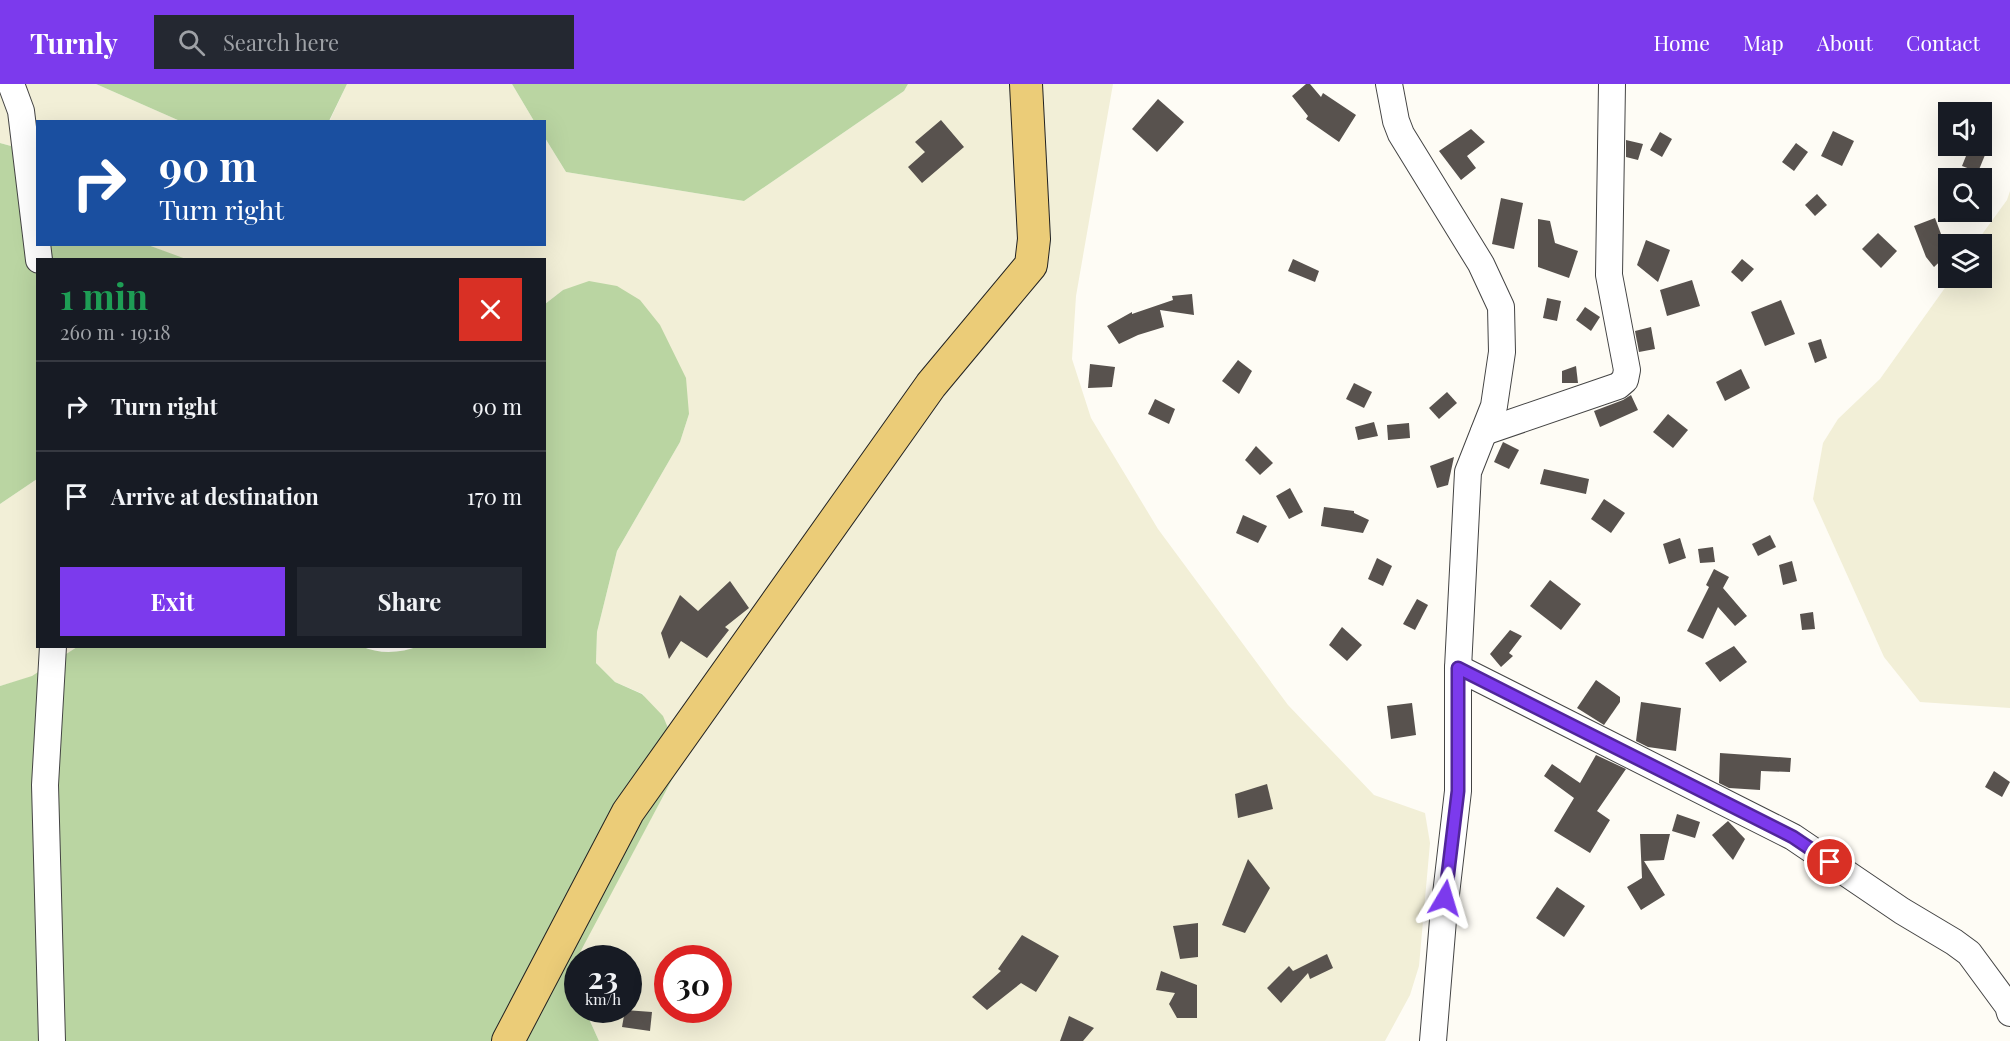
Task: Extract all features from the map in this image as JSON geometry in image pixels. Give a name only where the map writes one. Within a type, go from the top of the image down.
[{"type":"main road","points":[[508,1041],[628,812],[932,385],[1031,265],[1034,239],[1026,84]]},
{"type":"street","points":[[11,84],[21,111],[36,235]]},
{"type":"street","points":[[1389,84],[1396,121],[1401,134],[1481,264],[1501,307],[1502,352],[1494,406],[1468,472],[1458,668],[1458,791],[1443,920],[1433,1041]]},
{"type":"street","points":[[1484,432],[1618,386],[1625,380],[1627,370],[1609,275],[1612,84]]},
{"type":"street","points":[[52,648],[45,785],[52,1041]]},
{"type":"street","points":[[1458,668],[1793,837],[1902,911],[1969,953],[2010,1012]]},
{"type":"shaded area","points":[[0,84],[96,84],[178,120],[36,120],[36,158],[0,143]]},
{"type":"shaded area","points":[[347,84],[512,84],[533,120],[330,120]]},
{"type":"shaded area","points":[[908,84],[1113,84],[1076,296],[1072,359],[1091,418],[1158,529],[1288,705],[1374,795],[1425,813],[1430,843],[1419,966],[1410,995],[1385,1041],[599,1041],[591,1023],[642,1023],[642,945],[583,945],[675,774],[643,694],[615,682],[596,663],[597,632],[617,551],[680,442],[689,414],[563,290],[546,303],[546,258],[181,258],[151,246],[546,246],[546,140],[566,172],[744,201],[904,91]]},
{"type":"shaded area","points":[[2010,191],[2010,708],[1920,702],[1884,657],[1813,499],[1823,443],[1838,419],[1880,379],[1945,288],[1992,288],[1992,234],[1982,234],[2007,200]]},
{"type":"shaded area","points":[[36,480],[36,648],[76,648],[32,677],[0,686],[0,504]]},
{"type":"green space","points":[[96,84],[347,84],[329,120],[178,120]]},
{"type":"green space","points":[[512,84],[908,84],[904,91],[744,201],[566,172],[546,140],[546,120],[533,120]]},
{"type":"green space","points":[[0,143],[36,158],[36,246],[151,246],[183,258],[36,258],[36,480],[0,504]]},
{"type":"green space","points":[[589,281],[617,286],[640,300],[660,325],[686,378],[689,414],[680,442],[617,551],[597,632],[596,663],[615,682],[642,694],[663,716],[675,745],[675,774],[584,945],[564,945],[564,1023],[591,1023],[599,1041],[0,1041],[0,686],[32,676],[75,648],[366,648],[390,652],[412,648],[546,648],[546,303],[563,290]]},
{"type":"building","points":[[1306,84],[1310,84],[1321,97],[1323,93],[1356,115],[1339,142],[1306,119],[1308,116],[1292,96]]},
{"type":"building","points":[[1158,99],[1184,122],[1157,152],[1132,129]]},
{"type":"building","points":[[941,120],[964,147],[922,183],[908,167],[925,152],[915,142]]},
{"type":"building","points":[[1471,129],[1485,142],[1467,156],[1476,168],[1461,180],[1439,151]]},
{"type":"building","points":[[1833,131],[1854,141],[1842,166],[1821,156]]},
{"type":"building","points":[[1660,132],[1672,139],[1662,157],[1650,150]]},
{"type":"building","points":[[1626,140],[1643,144],[1638,160],[1626,157]]},
{"type":"building","points":[[1796,143],[1808,152],[1794,171],[1782,162]]},
{"type":"building","points":[[1966,156],[1985,156],[1980,168],[1962,166]]},
{"type":"building","points":[[1817,194],[1827,205],[1815,216],[1805,205]]},
{"type":"building","points":[[1501,198],[1523,203],[1514,249],[1492,244]]},
{"type":"building","points":[[1935,218],[1941,234],[1938,234],[1938,263],[1934,267],[1926,257],[1914,226]]},
{"type":"building","points":[[1538,219],[1550,221],[1555,243],[1578,251],[1569,278],[1538,267]]},
{"type":"building","points":[[1878,233],[1897,251],[1881,268],[1862,249]]},
{"type":"building","points":[[1646,240],[1670,250],[1658,282],[1637,265]]},
{"type":"building","points":[[1293,259],[1319,271],[1315,282],[1288,271]]},
{"type":"building","points":[[1742,259],[1754,269],[1742,282],[1731,272]]},
{"type":"building","points":[[1692,280],[1700,306],[1667,316],[1660,290]]},
{"type":"building","points":[[1192,294],[1194,315],[1160,310],[1164,327],[1119,344],[1107,326],[1132,312],[1132,314],[1173,300],[1172,296]]},
{"type":"building","points":[[1547,298],[1561,301],[1557,321],[1543,318]]},
{"type":"building","points":[[1781,300],[1795,334],[1765,346],[1751,312]]},
{"type":"building","points":[[1585,307],[1600,317],[1591,331],[1576,320]]},
{"type":"building","points":[[1651,327],[1655,349],[1639,352],[1635,331]]},
{"type":"building","points":[[1821,339],[1827,358],[1815,363],[1808,343]]},
{"type":"building","points":[[1238,360],[1252,371],[1239,394],[1222,381]]},
{"type":"building","points":[[1090,364],[1115,367],[1112,387],[1088,388]]},
{"type":"building","points":[[1576,366],[1578,383],[1562,383],[1562,371]]},
{"type":"building","points":[[1741,369],[1750,388],[1725,401],[1716,382]]},
{"type":"building","points":[[1354,383],[1372,392],[1364,408],[1346,399]]},
{"type":"building","points":[[1447,392],[1457,403],[1439,419],[1429,408]]},
{"type":"building","points":[[1631,395],[1638,410],[1600,427],[1594,411]]},
{"type":"building","points":[[1155,399],[1175,409],[1169,424],[1148,414]]},
{"type":"building","points":[[1668,414],[1688,430],[1673,448],[1653,432]]},
{"type":"building","points":[[1374,422],[1378,436],[1358,440],[1355,427]]},
{"type":"building","points":[[1409,423],[1410,438],[1388,440],[1387,425]]},
{"type":"building","points":[[1503,442],[1519,450],[1509,469],[1494,462]]},
{"type":"building","points":[[1256,446],[1273,463],[1260,475],[1245,460]]},
{"type":"building","points":[[1454,457],[1448,485],[1437,488],[1430,466]]},
{"type":"building","points":[[1544,469],[1589,479],[1586,494],[1540,484]]},
{"type":"building","points":[[1290,488],[1303,512],[1289,519],[1276,496]]},
{"type":"building","points":[[1604,499],[1625,513],[1611,533],[1591,519]]},
{"type":"building","points":[[1324,507],[1354,511],[1369,520],[1363,533],[1321,526]]},
{"type":"building","points":[[1243,515],[1267,526],[1258,543],[1236,533]]},
{"type":"building","points":[[1770,535],[1776,547],[1758,556],[1752,544]]},
{"type":"building","points":[[1680,538],[1686,558],[1669,564],[1663,544]]},
{"type":"building","points":[[1713,547],[1715,562],[1700,563],[1698,549]]},
{"type":"building","points":[[1377,558],[1392,566],[1383,586],[1368,579]]},
{"type":"building","points":[[1792,561],[1797,581],[1783,585],[1779,565]]},
{"type":"building","points":[[1714,569],[1729,577],[1723,588],[1747,616],[1735,626],[1718,607],[1703,639],[1687,631],[1709,587],[1706,585]]},
{"type":"building","points":[[1550,580],[1581,604],[1561,630],[1530,606]]},
{"type":"building","points":[[730,581],[749,608],[725,627],[729,630],[707,658],[681,641],[669,659],[661,633],[680,595],[698,611]]},
{"type":"building","points":[[1417,599],[1428,605],[1415,630],[1403,624]]},
{"type":"building","points":[[1813,612],[1815,629],[1802,630],[1800,614]]},
{"type":"building","points":[[1342,627],[1362,645],[1347,661],[1329,645]]},
{"type":"building","points":[[1510,630],[1522,636],[1509,653],[1513,656],[1501,667],[1490,654]]},
{"type":"building","points":[[1734,646],[1747,662],[1720,682],[1705,663]]},
{"type":"building","points":[[1596,680],[1620,697],[1620,702],[1604,725],[1577,708]]},
{"type":"building","points":[[1641,702],[1681,708],[1676,751],[1648,747],[1636,741]]},
{"type":"building","points":[[1412,703],[1416,735],[1391,739],[1387,706]]},
{"type":"building","points":[[1720,753],[1791,758],[1790,772],[1761,771],[1760,790],[1729,788],[1719,783]]},
{"type":"building","points":[[1596,755],[1626,769],[1597,811],[1610,820],[1590,853],[1554,831],[1574,798],[1544,776],[1552,764],[1580,783]]},
{"type":"building","points":[[1994,771],[2010,782],[2002,797],[1985,787]]},
{"type":"building","points":[[1267,784],[1273,809],[1238,818],[1235,794]]},
{"type":"building","points":[[1677,814],[1700,822],[1695,838],[1672,831]]},
{"type":"building","points":[[1728,821],[1745,839],[1733,860],[1712,835]]},
{"type":"building","points":[[1640,834],[1670,834],[1664,860],[1644,861],[1665,895],[1641,910],[1627,887],[1642,878]]},
{"type":"building","points":[[1248,859],[1270,888],[1245,933],[1222,925]]},
{"type":"building","points":[[1557,887],[1585,906],[1564,937],[1536,918]]},
{"type":"building","points":[[1198,923],[1198,957],[1180,959],[1173,926]]},
{"type":"building","points":[[1022,935],[1059,956],[1036,992],[1021,983],[987,1010],[972,997],[1001,971],[998,969]]},
{"type":"building","points":[[1327,954],[1333,968],[1310,979],[1308,973],[1281,1003],[1267,988],[1289,966],[1293,971]]},
{"type":"building","points":[[1161,971],[1197,985],[1197,1018],[1177,1018],[1169,1004],[1175,993],[1156,990]]},
{"type":"building","points":[[642,1011],[652,1012],[650,1031],[622,1027],[623,1023],[642,1023]]},
{"type":"building","points":[[1069,1016],[1094,1028],[1083,1041],[1060,1041]]},
{"type":"route","points":[[1445,898],[1458,791],[1458,668],[1793,837],[1830,862]]}]
